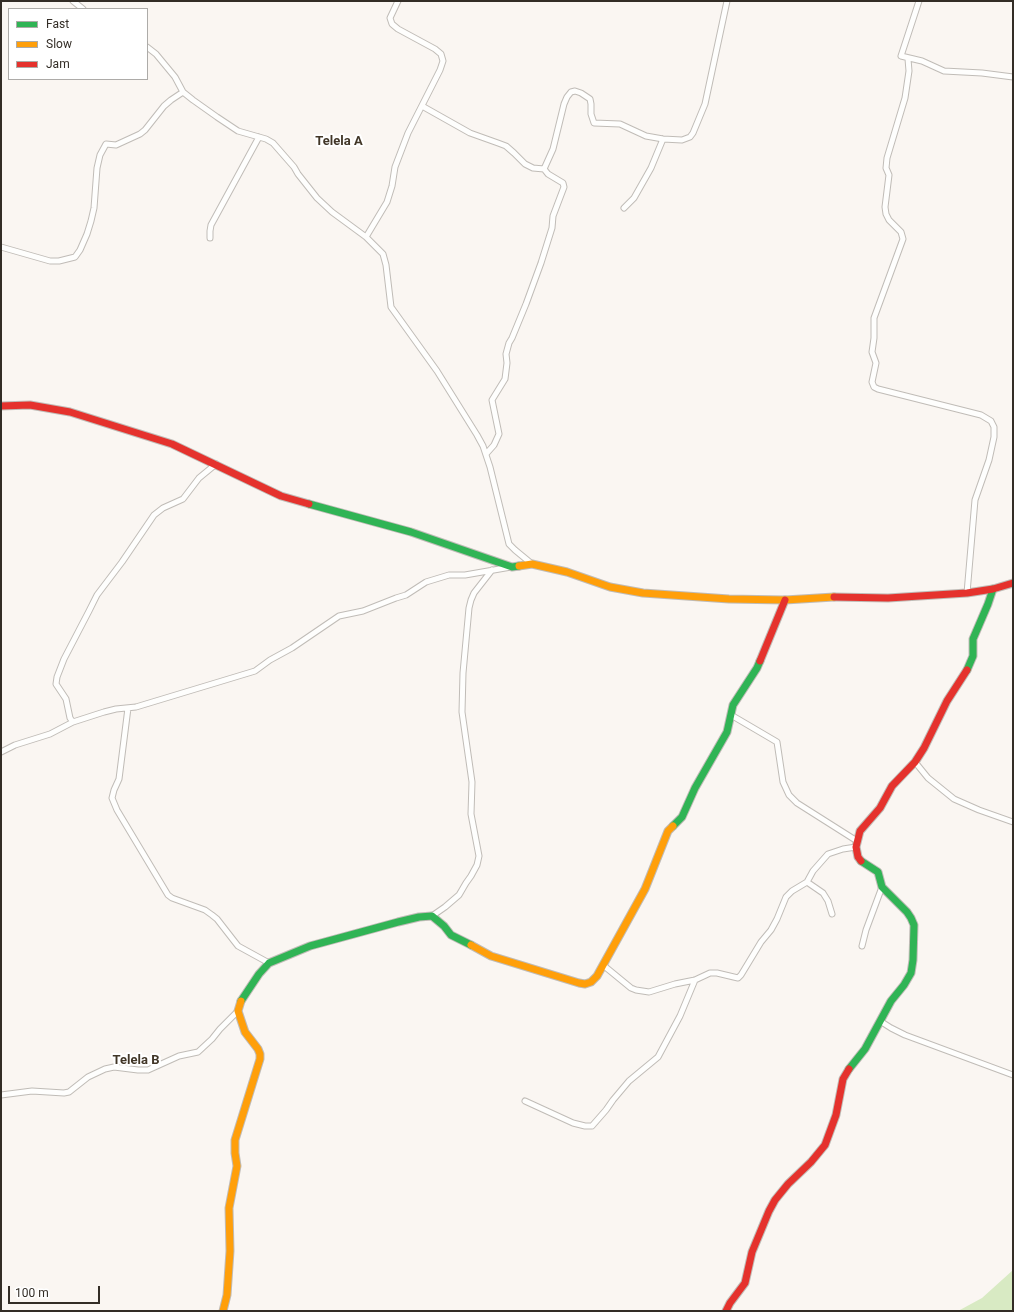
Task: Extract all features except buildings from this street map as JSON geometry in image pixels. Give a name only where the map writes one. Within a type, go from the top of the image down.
[{"type":"street","points":[[73,1],[82,8]]},
{"type":"street","points":[[366,237],[387,202],[392,186],[395,167],[408,133],[440,70],[442,60],[442,56],[435,49],[398,29],[392,24],[390,18],[398,1]]},
{"type":"street","points":[[544,169],[553,149],[564,104],[571,92],[575,91],[590,99],[591,114],[594,123],[620,124],[646,136],[663,139],[682,140],[690,137],[705,104],[727,1]]},
{"type":"street","points":[[919,1],[901,56],[944,70],[1013,77]]},
{"type":"street","points":[[148,48],[161,59],[175,77],[183,92],[229,125],[243,132],[266,139],[276,146],[317,198],[332,212],[366,237],[378,248],[385,258],[391,307],[437,371],[476,434],[486,454],[490,467],[509,544],[532,564]]},
{"type":"street","points":[[908,58],[909,71],[905,98],[887,158],[886,168],[889,175],[885,207],[886,214],[889,220],[900,232],[903,239],[874,318],[872,352],[876,363],[872,382],[874,387],[878,389],[981,414],[991,421],[994,427],[994,437],[989,460],[975,500],[967,593]]},
{"type":"street","points":[[1,247],[50,261],[59,261],[75,257],[80,250],[91,221],[94,208],[97,168],[100,154],[106,144],[116,145],[140,134],[164,106],[183,92]]},
{"type":"street","points":[[422,106],[470,133],[506,146],[526,164],[533,168],[544,169],[548,174],[563,183],[564,187],[553,216],[552,228],[541,263],[526,304],[507,348],[505,379],[492,400],[499,434],[494,445],[486,454]]},
{"type":"street","points":[[210,238],[211,225],[259,137]]},
{"type":"street","points":[[624,208],[634,198],[651,168],[663,139]]},
{"type":"street","points":[[1,406],[30,405],[70,412],[172,444],[281,496],[410,532],[512,567]]},
{"type":"street","points":[[73,722],[70,718],[66,699],[56,684],[57,677],[64,659],[97,595],[122,562],[154,515],[162,508],[183,499],[199,478],[216,464]]},
{"type":"street","points":[[1,752],[15,745],[50,734],[73,722],[104,712],[136,707],[255,671],[339,616],[363,611],[406,594],[426,582],[449,575],[466,575],[532,564],[567,572],[610,587],[643,593],[729,599],[785,600],[823,597],[888,598],[967,593],[993,589],[1013,583]]},
{"type":"street","points":[[1,1095],[32,1091],[69,1092],[88,1077],[105,1068],[114,1067],[138,1070],[152,1069],[179,1056],[198,1052],[212,1040],[220,1029],[238,1011],[240,1004],[252,984],[269,963],[326,940],[364,932],[419,917],[432,916],[445,908],[459,895],[477,866],[479,856],[471,814],[472,782],[462,712],[463,673],[469,608],[474,593],[492,570]]},
{"type":"street","points":[[726,1311],[745,1283],[752,1252],[769,1211],[775,1200],[788,1184],[811,1162],[824,1145],[836,1115],[843,1079],[848,1070],[865,1049],[891,1001],[904,985],[910,973],[913,960],[914,925],[912,918],[882,887],[878,872],[862,862],[858,857],[856,844],[860,831],[880,808],[892,786],[914,762],[924,748],[947,701],[969,667],[973,656],[974,639],[978,625],[993,589]]},
{"type":"street","points":[[432,916],[456,939],[491,956],[558,977],[585,984],[591,982],[597,976],[645,889],[668,830],[682,816],[695,788],[727,732],[733,705],[757,668],[785,600]]},
{"type":"street","points":[[128,708],[119,779],[112,798],[116,810],[164,890],[172,898],[205,910],[217,919],[238,946],[269,963]]},
{"type":"street","points":[[731,715],[777,742],[784,782],[789,795],[797,803],[856,844]]},
{"type":"street","points":[[914,762],[928,778],[954,799],[1013,822]]},
{"type":"street","points":[[603,965],[631,988],[650,992],[675,984],[695,980],[710,973],[717,973],[738,978],[761,942],[774,925],[786,897],[792,890],[807,882],[813,871],[828,854],[856,844]]},
{"type":"street","points":[[807,882],[823,893],[828,901],[832,914]]},
{"type":"street","points":[[862,946],[866,930],[882,887]]},
{"type":"street","points":[[525,1101],[573,1123],[592,1126],[624,1087],[658,1057],[680,1016],[695,980]]},
{"type":"street","points":[[223,1311],[227,1294],[230,1251],[229,1208],[237,1166],[235,1140],[260,1059],[258,1049],[245,1032],[238,1011]]},
{"type":"street","points":[[880,1021],[898,1032],[1013,1075]]},
{"type":"green space","points":[[1013,1270],[1013,1311],[958,1311],[982,1298]]},
{"type":"traffic: fast","points":[[309,504],[411,532],[512,567],[519,566]]},
{"type":"traffic: fast","points":[[967,670],[973,656],[973,639],[993,589]]},
{"type":"traffic: fast","points":[[673,826],[682,817],[695,788],[727,732],[733,705],[760,661]]},
{"type":"traffic: fast","points":[[849,1069],[865,1049],[891,1001],[904,985],[911,973],[913,960],[914,925],[911,918],[882,887],[878,872],[861,861]]},
{"type":"traffic: fast","points":[[241,1001],[259,974],[269,963],[310,946],[398,922],[419,917],[432,916],[444,926],[451,935],[471,945]]},
{"type":"traffic: slow","points":[[519,566],[532,564],[567,572],[610,587],[643,593],[729,599],[785,600],[834,597]]},
{"type":"traffic: slow","points":[[471,945],[491,956],[579,983],[585,984],[591,982],[597,976],[645,889],[668,831],[673,826]]},
{"type":"traffic: slow","points":[[223,1311],[227,1295],[230,1251],[229,1208],[237,1166],[235,1140],[260,1059],[258,1049],[245,1032],[238,1011],[241,1001]]},
{"type":"traffic: jam","points":[[1,406],[30,405],[70,412],[172,444],[281,496],[309,504]]},
{"type":"traffic: jam","points":[[834,597],[888,598],[967,593],[993,589],[1013,583]]},
{"type":"traffic: jam","points":[[760,661],[785,600]]},
{"type":"traffic: jam","points":[[861,861],[858,857],[856,847],[860,831],[880,808],[892,786],[915,762],[924,748],[947,701],[967,670]]},
{"type":"traffic: jam","points":[[726,1311],[745,1283],[752,1252],[775,1200],[825,1145],[836,1115],[843,1079],[849,1069]]},
{"type":"district","name":"Telela A","points":[[339,142]]},
{"type":"district","name":"Telela B","points":[[136,1061]]}]
